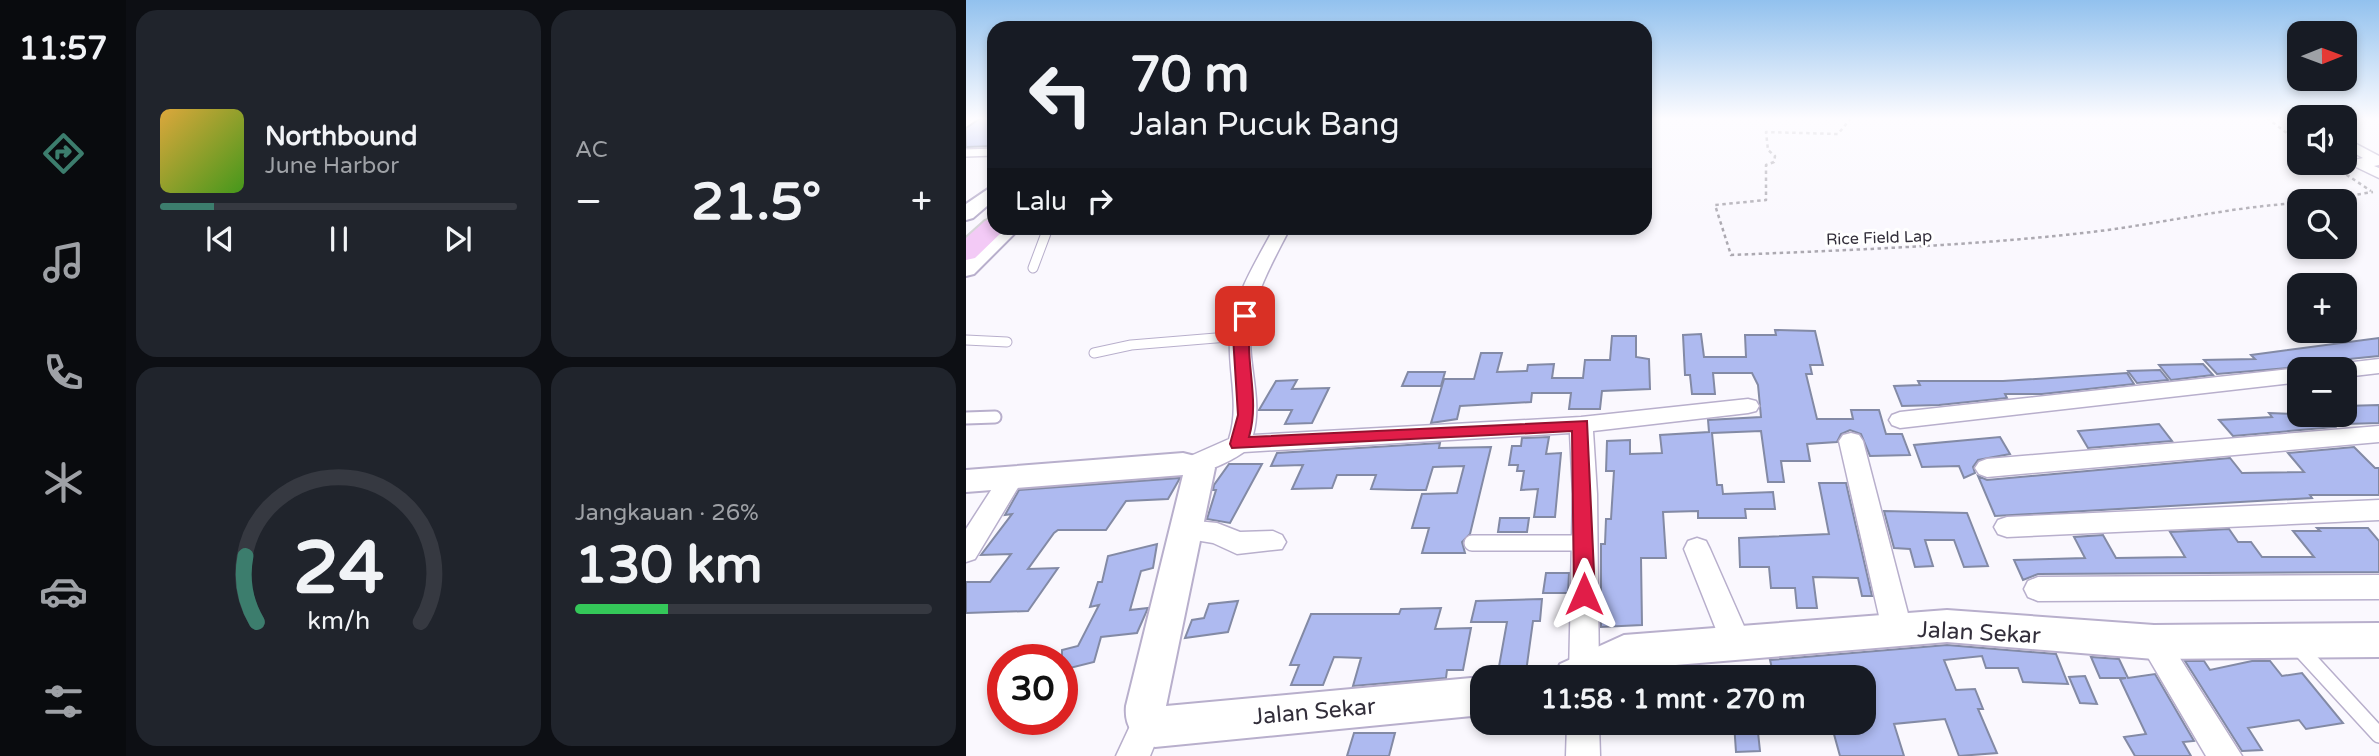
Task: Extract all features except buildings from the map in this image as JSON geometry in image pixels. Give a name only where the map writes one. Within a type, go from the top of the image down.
[{"type":"highway","points":[[966,225],[980,202]]},
{"type":"highway","points":[[966,252],[987,232]]},
{"type":"street","points":[[2362,153],[2379,165]]},
{"type":"street","points":[[966,269],[1002,235]]},
{"type":"street","points":[[1239,444],[1247,415],[1240,336],[1250,297],[1279,235]]},
{"type":"street","points":[[2357,369],[2379,366]]},
{"type":"street","points":[[1900,420],[2287,377]]},
{"type":"street","points":[[966,481],[1194,464],[1223,454],[1239,444],[1581,425],[1748,406]]},
{"type":"street","name":"Jalan Sekar","points":[[1581,425],[1584,543],[1581,665]]},
{"type":"street","points":[[1987,468],[2379,434]]},
{"type":"street","points":[[1850,441],[1897,629]]},
{"type":"street","points":[[1140,739],[1200,471],[1194,464]]},
{"type":"street","points":[[966,551],[1013,476]]},
{"type":"street","points":[[2007,527],[2379,510]]},
{"type":"street","points":[[1186,530],[1214,532],[1237,543],[1273,542]]},
{"type":"street","points":[[1698,549],[1736,642]]},
{"type":"street","points":[[2038,589],[2379,587]]},
{"type":"street","name":"Jalan Sekar","points":[[1600,665],[1624,652],[1959,626],[2154,642],[2379,640]]},
{"type":"street","points":[[2154,642],[2225,756]]},
{"type":"street","name":"Jalan Sekar","points":[[1140,739],[1155,727],[1470,697]]},
{"type":"street","points":[[1583,735],[1583,756]]},
{"type":"lane","points":[[1033,268],[1045,235]]},
{"type":"lane","points":[[1094,353],[1131,345],[1240,336]]},
{"type":"lane","points":[[966,340],[1007,342]]},
{"type":"lane","points":[[966,418],[995,417]]},
{"type":"lane","points":[[1472,542],[1584,543]]},
{"type":"lane","points":[[2292,640],[2379,734]]},
{"type":"path","name":"Rice Field Lap","points":[[1772,153],[1775,156],[1773,162],[1766,165],[1766,200],[1715,205],[1731,255],[1899,250],[1993,243],[2087,233],[2250,206],[2287,203]]},
{"type":"path","points":[[2347,175],[2373,192],[2357,195]]},
{"type":"route","points":[[1245,316],[1240,336],[1247,415],[1239,444],[1300,443],[1581,425],[1585,494],[1584,594]]}]
